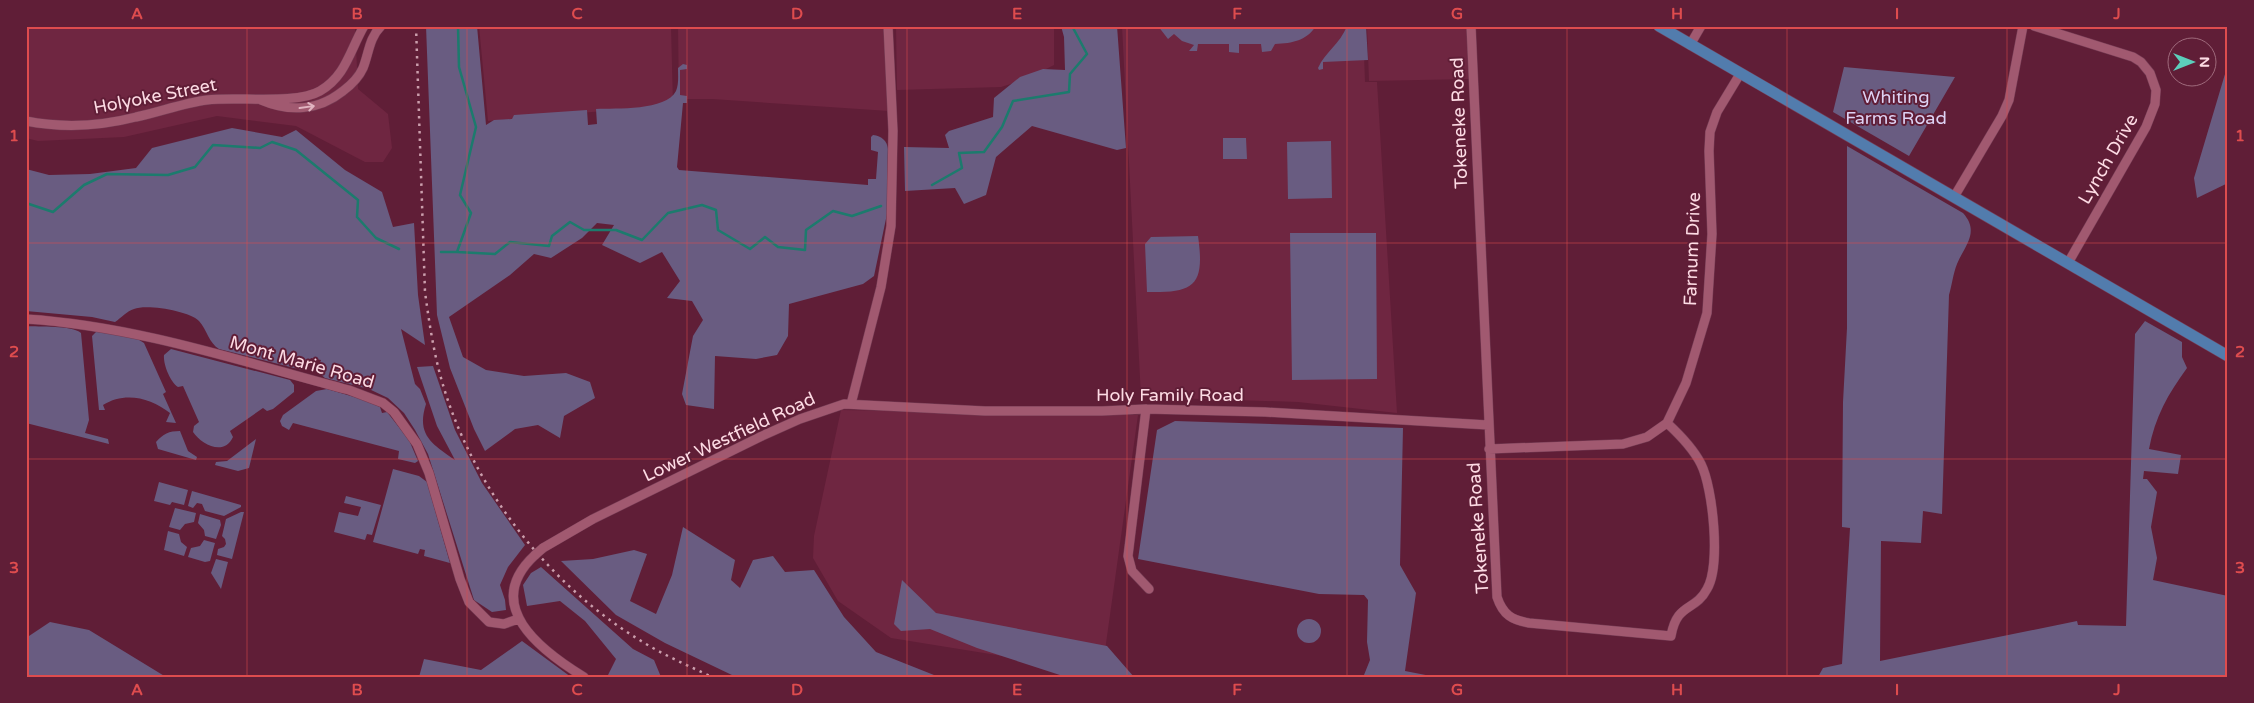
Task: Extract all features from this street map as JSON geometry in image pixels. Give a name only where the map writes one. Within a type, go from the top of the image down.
[{"type":"main road","points":[[1659,26],[2227,353]]},
{"type":"street","points":[[354,43],[356,26]]},
{"type":"street","name":"Holyoke Street","points":[[26,121],[92,125],[136,118],[206,100],[260,100],[305,97],[318,92],[331,83],[341,72],[352,55],[354,43],[364,26]]},
{"type":"street","name":"Holyoke Street","points":[[260,100],[274,106],[307,108],[337,96],[359,75],[369,45],[381,26]]},
{"type":"street","points":[[851,404],[881,287],[891,226],[894,131],[888,26]]},
{"type":"street","name":"Tokeneke Road","points":[[1471,26],[1497,597],[1504,613],[1517,620],[1530,623],[1671,636],[1678,614],[1707,590],[1713,563],[1713,532],[1710,491],[1701,464],[1691,448],[1667,423]]},
{"type":"street","points":[[1690,44],[1701,26]]},
{"type":"street","points":[[1954,197],[2002,116],[2009,100],[2024,26]]},
{"type":"street","name":"Lynch Drive","points":[[2034,26],[2137,59],[2150,73],[2156,90],[2155,104],[2146,127],[2068,263]]},
{"type":"street","name":"Farnum Drive","points":[[1667,423],[1686,383],[1704,327],[1709,299],[1712,234],[1710,132],[1718,112],[1740,74]]},
{"type":"street","name":"Mont Marie Road","points":[[26,319],[77,323],[129,332],[349,390],[383,403],[403,422],[424,458],[469,602],[489,622],[504,624],[518,618]]},
{"type":"street","name":"Holy Family Road","points":[[851,404],[984,411],[1146,409],[1305,414],[1488,425]]},
{"type":"street","name":"Lower Westfield Road","points":[[584,677],[547,650],[530,634],[518,618],[513,601],[514,587],[521,570],[535,555],[543,548],[593,519],[762,436],[836,406],[851,404]]},
{"type":"street","points":[[1146,409],[1128,556],[1130,566],[1136,576],[1149,589]]},
{"type":"street","points":[[1489,449],[1623,444],[1647,437],[1667,423]]},
{"type":"shaded area","points":[[26,26],[355,26],[358,89],[388,114],[392,148],[383,162],[365,162],[296,126],[217,116],[124,137],[38,141],[26,138]]},
{"type":"shaded area","points":[[479,26],[671,26],[673,105],[488,121]]},
{"type":"shaded area","points":[[678,26],[883,26],[888,53],[889,111],[712,99],[679,99]]},
{"type":"shaded area","points":[[896,26],[1054,26],[1054,65],[1024,80],[1001,87],[897,90]]},
{"type":"shaded area","points":[[1122,26],[1363,26],[1365,82],[1377,82],[1397,413],[1298,402],[1141,397]]},
{"type":"shaded area","points":[[1367,26],[1467,26],[1470,79],[1369,81]]},
{"type":"shaded area","points":[[841,410],[1138,415],[1102,672],[891,638],[838,601],[813,558],[814,536]]},
{"type":"green space","points":[[426,26],[477,26],[486,125],[494,120],[512,119],[514,115],[587,110],[588,125],[597,124],[596,109],[640,107],[662,102],[671,97],[677,88],[678,68],[683,64],[687,65],[687,69],[680,70],[680,95],[687,96],[687,103],[683,103],[677,167],[679,170],[868,185],[868,179],[876,179],[878,152],[871,150],[871,137],[873,135],[881,138],[885,141],[888,149],[887,214],[874,276],[863,284],[789,304],[788,336],[777,355],[756,359],[715,356],[714,409],[686,405],[682,394],[693,336],[703,320],[692,301],[667,298],[680,281],[662,252],[640,263],[602,245],[614,225],[597,223],[582,238],[551,258],[534,254],[510,275],[449,317],[463,357],[486,370],[524,376],[566,373],[590,382],[595,398],[564,416],[560,438],[538,425],[515,429],[485,451],[474,429],[450,368],[437,315]]},
{"type":"green space","points":[[1061,26],[1117,26],[1126,148],[1117,150],[1032,126],[996,157],[986,195],[964,204],[955,188],[905,191],[904,147],[949,148],[945,135],[949,131],[993,117],[994,98],[1020,77],[1043,69],[1065,70],[1064,37]]},
{"type":"green space","points":[[1158,26],[1316,26],[1303,38],[1293,42],[1275,44],[1271,51],[1262,52],[1261,44],[1239,44],[1239,53],[1229,52],[1229,44],[1198,44],[1197,51],[1189,51],[1194,45],[1182,41],[1174,34],[1168,39]]},
{"type":"green space","points":[[1347,26],[1366,26],[1368,60],[1323,62],[1323,69],[1319,70],[1321,62]]},
{"type":"green space","points":[[2228,64],[2228,183],[2197,198],[2194,178]]},
{"type":"green space","name":"Whiting Farms Road","points":[[1844,67],[1955,77],[1909,156],[1833,112]]},
{"type":"green space","points":[[232,128],[282,137],[296,130],[345,170],[382,192],[393,227],[414,223],[418,295],[425,345],[401,329],[415,384],[420,389],[426,404],[423,424],[428,438],[439,449],[455,460],[437,426],[417,367],[433,366],[455,430],[482,483],[525,545],[508,567],[500,585],[506,610],[492,612],[474,600],[428,454],[404,413],[388,398],[369,389],[325,378],[319,373],[318,368],[321,360],[311,358],[302,370],[219,349],[199,321],[194,317],[177,311],[148,307],[134,309],[115,322],[92,317],[26,311],[26,169],[49,175],[90,174],[136,168],[152,148]]},
{"type":"green space","points":[[1223,138],[1246,138],[1247,159],[1223,159]]},
{"type":"green space","points":[[1331,141],[1332,198],[1288,199],[1287,142]]},
{"type":"green space","points":[[1847,146],[1963,213],[1968,220],[1971,232],[1956,268],[1949,295],[1942,514],[1923,511],[1921,543],[1881,541],[1880,661],[2077,621],[2078,625],[2126,626],[2135,334],[2145,321],[2182,342],[2182,357],[2187,368],[2163,406],[2149,449],[2181,455],[2178,474],[2144,471],[2143,479],[2147,479],[2157,492],[2151,527],[2157,558],[2153,580],[2228,596],[2228,677],[1818,677],[1823,668],[1842,664],[1850,528],[1842,527],[1843,402],[1847,328]]},
{"type":"green space","points":[[1290,233],[1376,233],[1377,379],[1292,380]]},
{"type":"green space","points":[[1198,236],[1200,266],[1198,276],[1193,283],[1186,288],[1176,291],[1147,292],[1145,244],[1151,237]]},
{"type":"green space","points":[[26,326],[63,328],[77,330],[81,333],[89,420],[85,433],[108,439],[109,444],[26,423]]},
{"type":"green space","points":[[97,331],[136,338],[144,343],[166,392],[163,394],[176,423],[166,422],[170,413],[163,408],[155,403],[138,398],[120,398],[103,405],[105,410],[99,410],[92,336]]},
{"type":"green space","points":[[171,349],[290,380],[294,385],[294,392],[273,409],[267,411],[263,408],[230,431],[233,437],[224,446],[218,447],[207,444],[201,441],[193,432],[194,426],[199,422],[183,386],[178,387],[175,385],[168,372],[164,355]]},
{"type":"green space","points":[[327,389],[368,401],[380,407],[382,413],[387,412],[409,440],[418,461],[415,463],[398,459],[399,451],[293,423],[289,430],[282,426],[280,421],[283,415],[316,391]]},
{"type":"green space","points":[[1175,421],[1403,428],[1400,565],[1416,593],[1405,671],[1436,677],[1366,677],[1364,675],[1370,660],[1367,642],[1368,600],[1364,595],[1319,594],[1138,559],[1157,430]]},
{"type":"green space","points":[[180,431],[188,451],[197,457],[196,460],[158,449],[156,442],[161,437],[169,432]]},
{"type":"green space","points":[[256,439],[249,468],[238,471],[215,465],[216,462],[227,461]]},
{"type":"green space","points":[[393,469],[419,476],[427,482],[450,563],[424,556],[425,550],[420,549],[418,554],[373,542]]},
{"type":"green space","points":[[159,482],[188,490],[184,505],[172,502],[170,505],[154,501]]},
{"type":"green space","points":[[192,491],[241,505],[241,507],[224,516],[205,511],[202,504],[197,503],[193,508],[188,506]]},
{"type":"green space","points":[[346,496],[381,505],[372,535],[367,534],[365,540],[334,532],[339,512],[358,516],[361,507],[344,503]]},
{"type":"green space","points":[[175,508],[196,513],[194,522],[185,524],[180,530],[169,527]]},
{"type":"green space","points":[[244,512],[232,559],[217,555],[218,549],[226,544],[222,536],[226,519]]},
{"type":"green space","points":[[200,514],[220,520],[221,525],[216,539],[205,536],[204,530],[198,523]]},
{"type":"green space","points":[[683,527],[735,560],[731,580],[740,588],[753,560],[773,556],[785,572],[814,570],[844,617],[876,652],[939,677],[734,676],[665,643],[616,615],[561,561],[593,559],[634,550],[647,554],[630,601],[656,614],[672,575]]},
{"type":"green space","points":[[168,531],[179,534],[181,542],[187,547],[184,556],[164,550]]},
{"type":"green space","points":[[204,540],[215,543],[210,561],[205,562],[188,557],[191,548],[200,546]]},
{"type":"green space","points":[[216,559],[228,562],[221,589],[211,573]]},
{"type":"green space","points":[[541,567],[633,649],[654,660],[661,677],[607,677],[616,659],[585,621],[560,601],[527,606],[523,585],[531,573]]},
{"type":"green space","points":[[902,580],[936,613],[1107,646],[1134,677],[1066,677],[977,648],[930,629],[901,631],[894,624]]},
{"type":"green space","points":[[1309,619],[1314,620],[1320,626],[1320,636],[1314,642],[1309,643],[1304,642],[1298,636],[1297,631],[1298,626],[1304,620]]},
{"type":"green space","points":[[50,622],[89,630],[166,677],[26,677],[26,638]]},
{"type":"green space","points":[[522,641],[571,677],[419,677],[424,659],[481,670]]},
{"type":"waterway","points":[[441,252],[457,252],[471,213],[460,195],[476,127],[459,67],[458,26]]},
{"type":"waterway","points":[[932,185],[962,168],[959,153],[984,152],[1002,127],[1013,101],[1069,92],[1070,74],[1087,54],[1072,26]]},
{"type":"waterway","points":[[26,203],[53,212],[84,185],[107,174],[168,175],[195,167],[213,145],[260,148],[272,142],[296,150],[358,200],[357,217],[376,238],[399,249]]},
{"type":"waterway","points":[[457,252],[495,254],[510,242],[549,246],[552,236],[570,222],[584,230],[616,230],[642,240],[668,213],[702,205],[716,210],[718,230],[750,249],[765,237],[778,247],[805,250],[806,230],[833,211],[852,216],[881,206]]},
{"type":"railway","points":[[416,26],[425,292],[433,346],[441,378],[454,417],[471,455],[492,492],[516,526],[542,559],[572,589],[604,616],[638,639],[712,677]]}]
